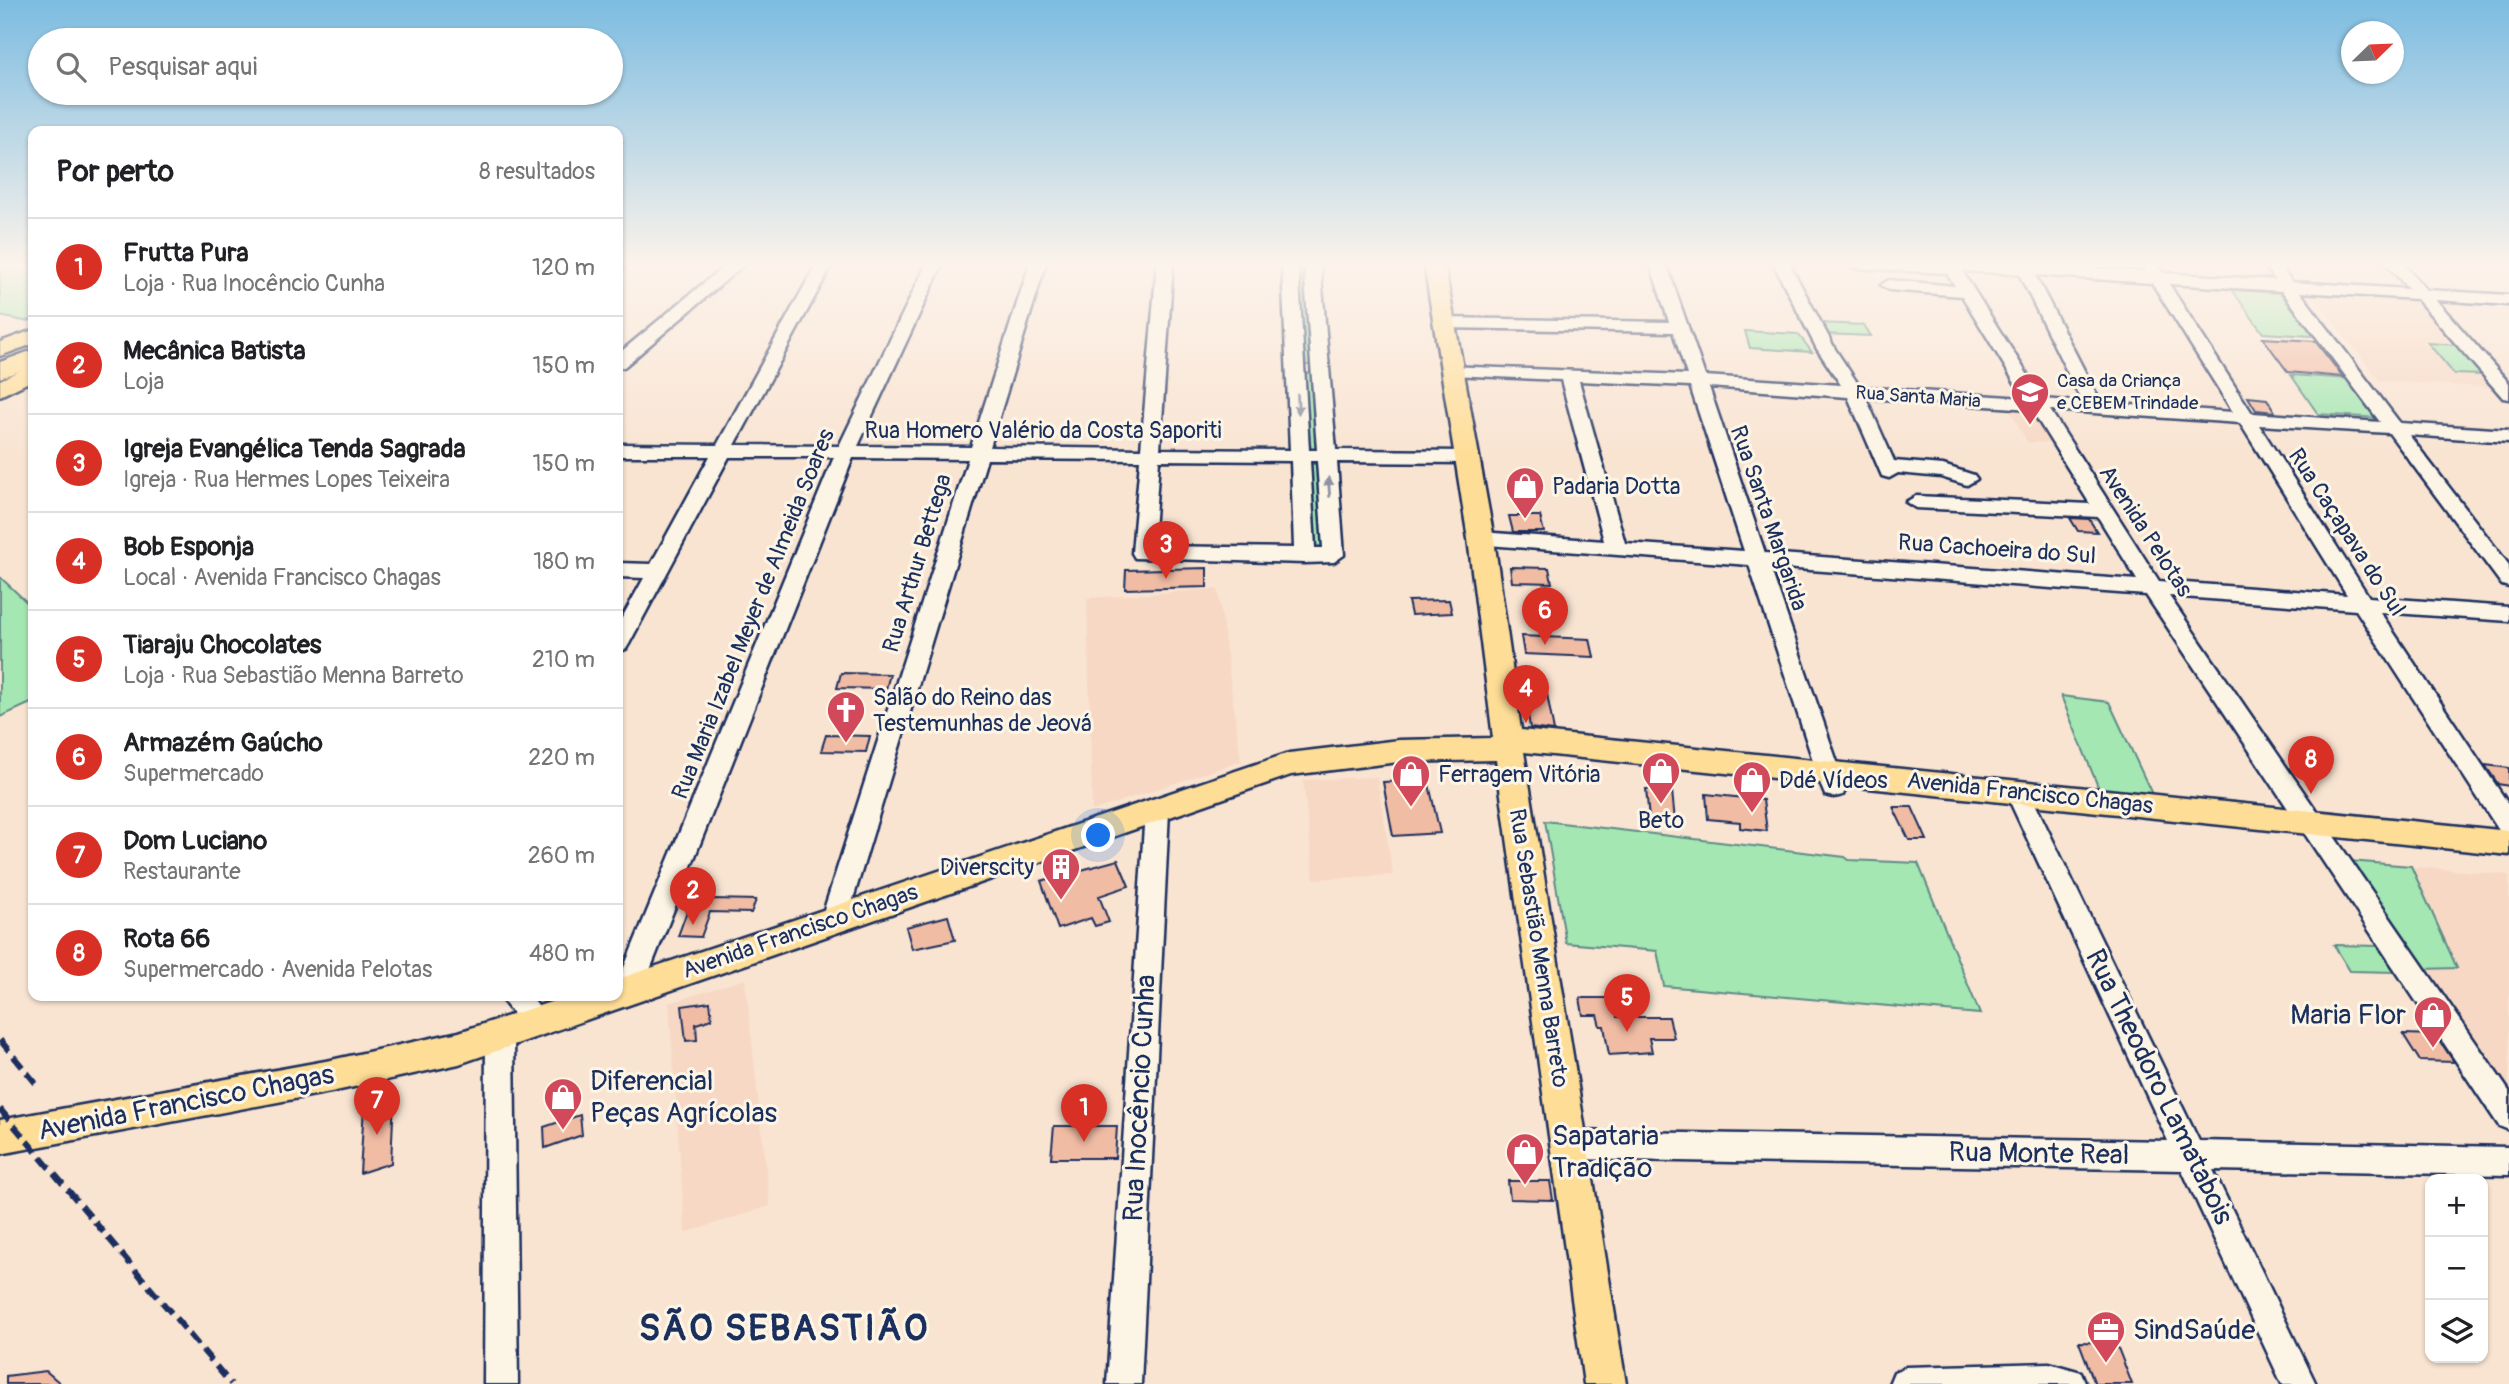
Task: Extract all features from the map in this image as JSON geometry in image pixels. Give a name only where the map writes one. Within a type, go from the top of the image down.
[{"type":"highway","points":[[0,371],[28,359]]},
{"type":"main road","name":"Rua Sebastião Menna Barreto","points":[[1445,328],[1482,539],[1509,749],[1605,1384]]},
{"type":"main road","points":[[0,350],[28,338]]},
{"type":"main road","points":[[0,388],[28,374]]},
{"type":"main road","name":"Avenida Francisco Chagas","points":[[623,992],[1157,811],[1252,776],[1323,758],[1425,749],[1509,749],[2315,830],[2509,843]]},
{"type":"main road","name":"Avenida Francisco Chagas","points":[[2315,830],[2509,862]]},
{"type":"main road","name":"Avenida Francisco Chagas","points":[[0,1137],[331,1076],[500,1037],[597,1001]]},
{"type":"street","points":[[623,359],[660,328]]},
{"type":"street","points":[[623,634],[789,328]]},
{"type":"street","name":"Rua Maria Izabel Meyer de Almeida Soares","points":[[623,983],[845,454],[905,328]]},
{"type":"street","name":"Rua Arthur Bettega","points":[[834,919],[1018,328]]},
{"type":"street","points":[[1160,328],[1142,553],[1305,556],[1334,555],[1317,328]]},
{"type":"street","points":[[1294,328],[1305,556]]},
{"type":"street","name":"Rua Santa Margarida","points":[[1680,328],[1831,780]]},
{"type":"street","points":[[1815,328],[1854,393],[1887,469],[1943,471],[1967,479]]},
{"type":"street","name":"Avenida Pelotas","points":[[1990,328],[2151,586],[2509,1116]]},
{"type":"street","points":[[2054,328],[2094,407]]},
{"type":"street","name":"Rua Caçapava do Sul","points":[[2188,328],[2362,602],[2509,825]]},
{"type":"street","points":[[2318,328],[2509,580]]},
{"type":"street","points":[[2452,328],[2509,394]]},
{"type":"street","points":[[1296,369],[1320,369]]},
{"type":"street","name":"Rua Santa Maria","points":[[1452,370],[1697,381],[2509,436]]},
{"type":"street","points":[[1569,376],[1616,548]]},
{"type":"street","name":"Rua Homero Valério da Costa Saporiti","points":[[623,450],[1467,457]]},
{"type":"street","points":[[1916,502],[2102,511]]},
{"type":"street","name":"Rua Cachoeira do Sul","points":[[1482,539],[2509,614]]},
{"type":"street","points":[[623,570],[656,571]]},
{"type":"street","name":"Rua Theodoro Lamatabois","points":[[2021,800],[2299,1384]]},
{"type":"street","name":"Rua Inocêncio Cunha","points":[[1124,1384],[1157,811]]},
{"type":"street","points":[[518,1001],[538,1023]]},
{"type":"street","points":[[500,1037],[501,1384]]},
{"type":"street","name":"Rua Monte Real","points":[[1570,1145],[2509,1161]]},
{"type":"street","points":[[1906,1384],[2049,1380],[2068,1384]]},
{"type":"shaded area","points":[[2338,328],[2445,328],[2498,388],[2380,381]]},
{"type":"shaded area","name":"Casa da Criança e CEBEM Trindade","points":[[2009,408],[2032,409],[2051,443],[2027,442]]},
{"type":"shaded area","points":[[1218,589],[1241,761],[1092,811],[1087,598]]},
{"type":"shaded area","points":[[1377,777],[1393,875],[1314,879],[1303,780]]},
{"type":"shaded area","points":[[2349,861],[2509,875],[2509,1096]]},
{"type":"shaded area","points":[[745,979],[770,1206],[685,1233],[669,1003]]},
{"type":"green space","points":[[1300,328],[1312,328],[1315,365],[1302,365]]},
{"type":"green space","points":[[1820,328],[1866,328],[1871,336],[1823,334]]},
{"type":"green space","points":[[2259,328],[2307,328],[2314,336],[2263,333]]},
{"type":"green space","points":[[1745,331],[1798,334],[1812,352],[1750,348]]},
{"type":"green space","points":[[2428,343],[2456,345],[2483,375],[2454,374]]},
{"type":"green space","points":[[1303,373],[1315,373],[1320,449],[1307,449]]},
{"type":"green space","points":[[2291,375],[2351,379],[2380,418],[2318,414]]},
{"type":"green space","points":[[1308,464],[1322,464],[1327,547],[1312,547]]},
{"type":"green space","points":[[0,577],[28,603],[28,704],[0,717]]},
{"type":"green space","points":[[2061,696],[2109,702],[2152,794],[2099,789]]},
{"type":"green space","points":[[1545,821],[1845,857],[1849,860],[1918,863],[1980,1014],[1664,986],[1657,951],[1566,943]]},
{"type":"green space","points":[[2349,861],[2411,866],[2457,968],[2422,969]]},
{"type":"green space","points":[[2334,945],[2380,946],[2396,972],[2350,971]]},
{"type":"building","points":[[2263,338],[2315,341],[2343,377],[2288,372]]},
{"type":"building","points":[[2248,397],[2267,399],[2275,412],[2256,410]]},
{"type":"building","name":"Padaria Dotta","points":[[1509,516],[1540,516],[1544,532],[1513,532]]},
{"type":"building","points":[[2070,518],[2089,519],[2097,532],[2078,531]]},
{"type":"building","points":[[1510,567],[1549,568],[1552,583],[1512,582]]},
{"type":"building","points":[[1207,568],[1207,587],[1125,589],[1126,570]]},
{"type":"building","points":[[1449,600],[1452,613],[1411,615],[1408,601]]},
{"type":"building","points":[[1521,636],[1590,639],[1594,657],[1524,654]]},
{"type":"building","points":[[841,673],[890,674],[886,689],[837,688]]},
{"type":"building","points":[[1525,693],[1547,694],[1554,731],[1530,728]]},
{"type":"building","name":"Salão do Reino das Testemunhas de Jeová","points":[[826,735],[870,736],[866,752],[821,751]]},
{"type":"building","points":[[2485,765],[2509,768],[2509,786],[2498,784]]},
{"type":"building","name":"Ferragem Vitória","points":[[1428,780],[1440,833],[1393,836],[1383,782]]},
{"type":"building","name":"Beto","points":[[1646,789],[1672,791],[1675,821],[1649,818]]},
{"type":"building","points":[[1706,794],[1763,800],[1767,831],[1740,828],[1740,822],[1708,819]]},
{"type":"building","points":[[1893,807],[1912,807],[1927,840],[1909,840]]},
{"type":"building","points":[[1118,860],[1129,886],[1099,896],[1109,922],[1095,926],[1091,918],[1058,929],[1041,881]]},
{"type":"building","points":[[691,900],[756,900],[751,913],[710,912],[701,937],[678,936]]},
{"type":"building","points":[[948,916],[955,940],[912,949],[906,927]]},
{"type":"building","points":[[1580,998],[1614,998],[1617,1017],[1669,1017],[1674,1038],[1649,1038],[1652,1052],[1609,1055],[1604,1026],[1600,1026],[1597,1015],[1583,1015]]},
{"type":"building","points":[[710,1002],[712,1019],[696,1024],[697,1040],[686,1041],[682,1006]]},
{"type":"building","name":"Maria Flor","points":[[2403,1034],[2436,1035],[2454,1062],[2420,1061]]},
{"type":"building","points":[[394,1096],[391,1163],[360,1173],[364,1106]]},
{"type":"building","name":"Diferencial Peças Agrícolas","points":[[580,1115],[582,1135],[545,1148],[544,1127]]},
{"type":"building","points":[[1054,1126],[1117,1126],[1115,1158],[1051,1158]]},
{"type":"building","name":"Sapataria Tradição","points":[[1508,1181],[1550,1181],[1553,1200],[1510,1199]]},
{"type":"building","name":"SindSaúde","points":[[2079,1342],[2116,1343],[2132,1384],[2095,1384]]},
{"type":"building","points":[[46,1371],[61,1384],[6,1384],[6,1376]]},
{"type":"railway","points":[[0,1040],[39,1087]]},
{"type":"railway","points":[[0,1109],[231,1384]]},
{"type":"place","name":"Casa da Criança e CEBEM Trindade","points":[[2030,426]]},
{"type":"place","name":"Padaria Dotta","points":[[1525,520]]},
{"type":"place","name":"Igreja Evangélica Tenda Sagrada","points":[[1166,579]]},
{"type":"place","name":"Armazém Gaúcho","points":[[1545,645]]},
{"type":"place","name":"Bob Esponja","points":[[1526,723]]},
{"type":"place","name":"Salão do Reino das Testemunhas de Jeová","points":[[846,744]]},
{"type":"place","name":"Rota 66","points":[[2311,794]]},
{"type":"place","name":"Beto","points":[[1661,805]]},
{"type":"place","name":"Ferragem Vitória","points":[[1411,808]]},
{"type":"place","name":"Ddé Vídeos","points":[[1752,814]]},
{"type":"place","name":"Diverscity","points":[[1061,901]]},
{"type":"place","name":"Mecânica Batista","points":[[693,925]]},
{"type":"place","name":"Tiaraju Chocolates","points":[[1627,1032]]},
{"type":"place","name":"Maria Flor","points":[[2433,1049]]},
{"type":"place","name":"Diferencial Peças Agrícolas","points":[[563,1131]]},
{"type":"place","name":"Dom Luciano","points":[[377,1135]]},
{"type":"place","name":"Frutta Pura","points":[[1084,1142]]},
{"type":"place","name":"Sapataria Tradição","points":[[1525,1186]]},
{"type":"place","name":"SindSaúde","points":[[2106,1364]]},
{"type":"district","name":"SÃO SEBASTIÃO","points":[[784,1328]]}]
